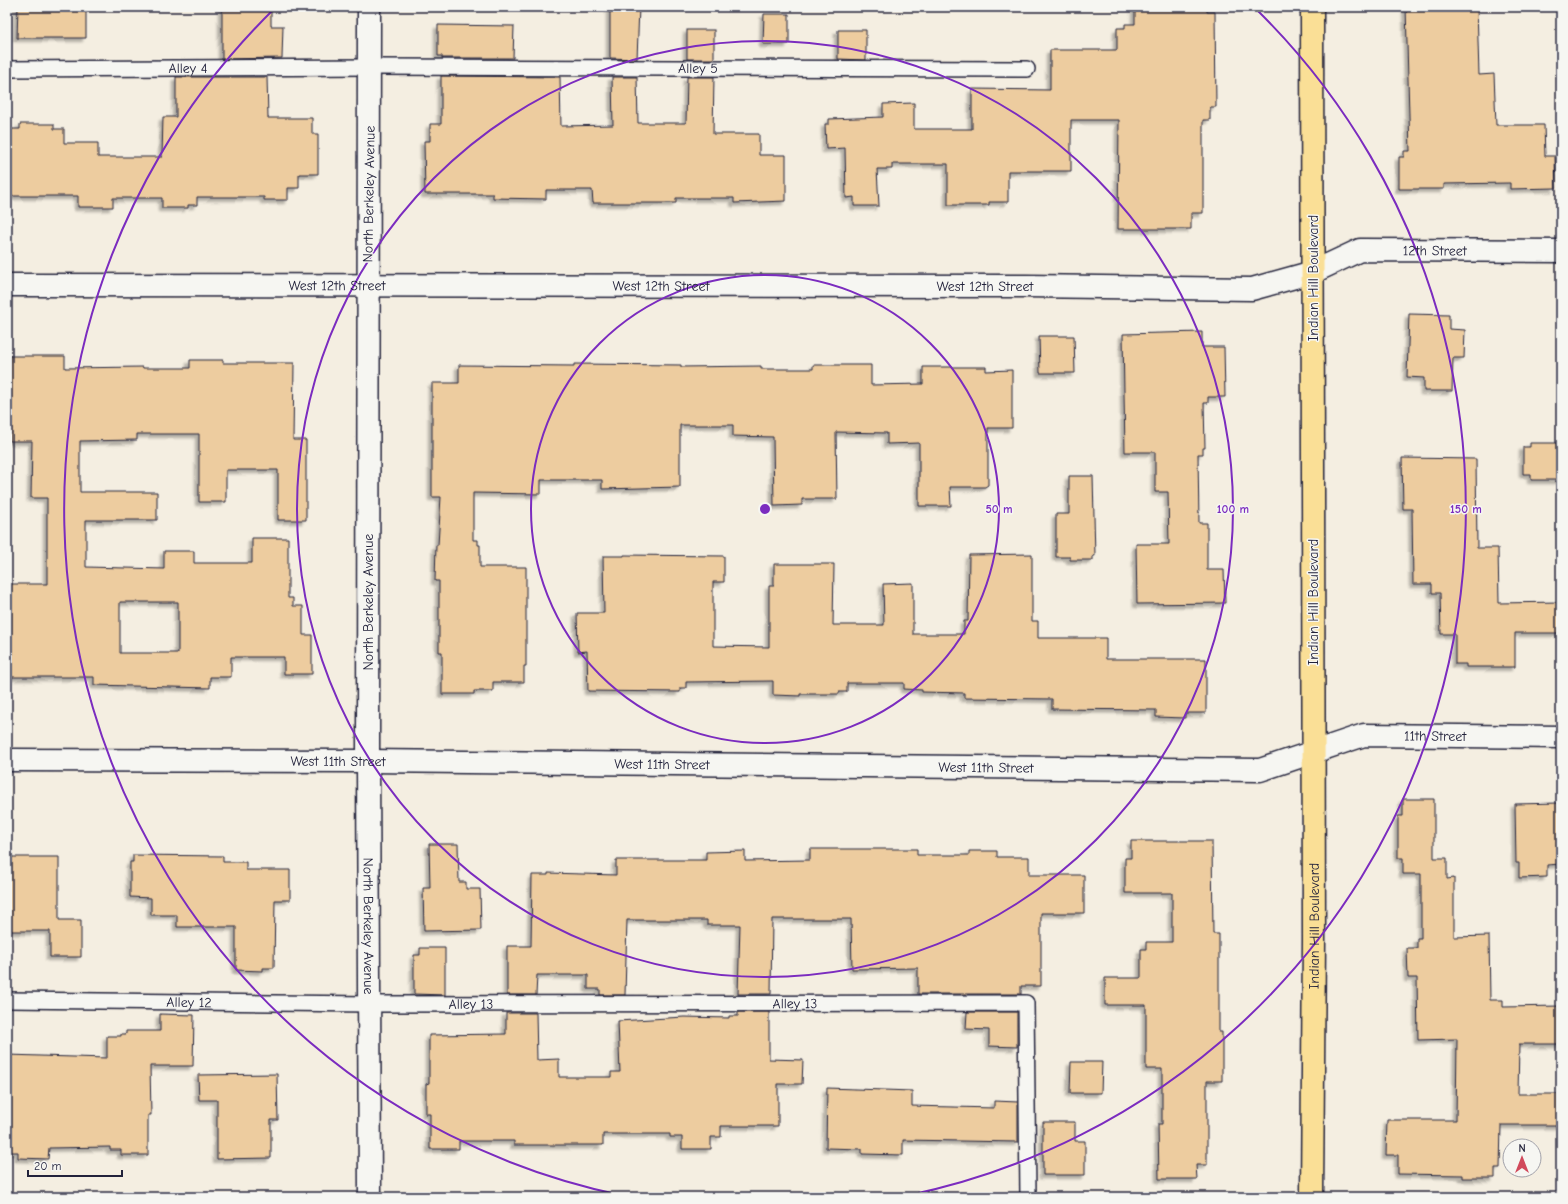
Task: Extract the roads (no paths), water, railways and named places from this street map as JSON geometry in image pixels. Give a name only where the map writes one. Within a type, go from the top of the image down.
[{"type":"main road","name":"Indian Hill Boulevard","points":[[1312,7],[1314,956],[1312,1197]]},
{"type":"street","name":"North Berkeley Avenue","points":[[369,7],[368,761],[371,1004],[370,1197]]},
{"type":"street","name":"12th Street","points":[[1313,272],[1360,250],[1561,251]]},
{"type":"street","name":"West 12th Street","points":[[7,285],[1026,286],[1252,289],[1313,272]]},
{"type":"street","name":"11th Street","points":[[1313,752],[1364,735],[1561,737]]},
{"type":"street","name":"West 11th Street","points":[[7,760],[368,761],[1260,770],[1313,752]]},
{"type":"lane","name":"Alley 4","points":[[7,69],[370,67]]},
{"type":"lane","name":"Alley 5","points":[[370,67],[1027,69]]},
{"type":"lane","name":"Alley 12","points":[[7,1000],[371,1004]]},
{"type":"lane","name":"Alley 13","points":[[371,1004],[1026,1002],[1028,1197]]}]
